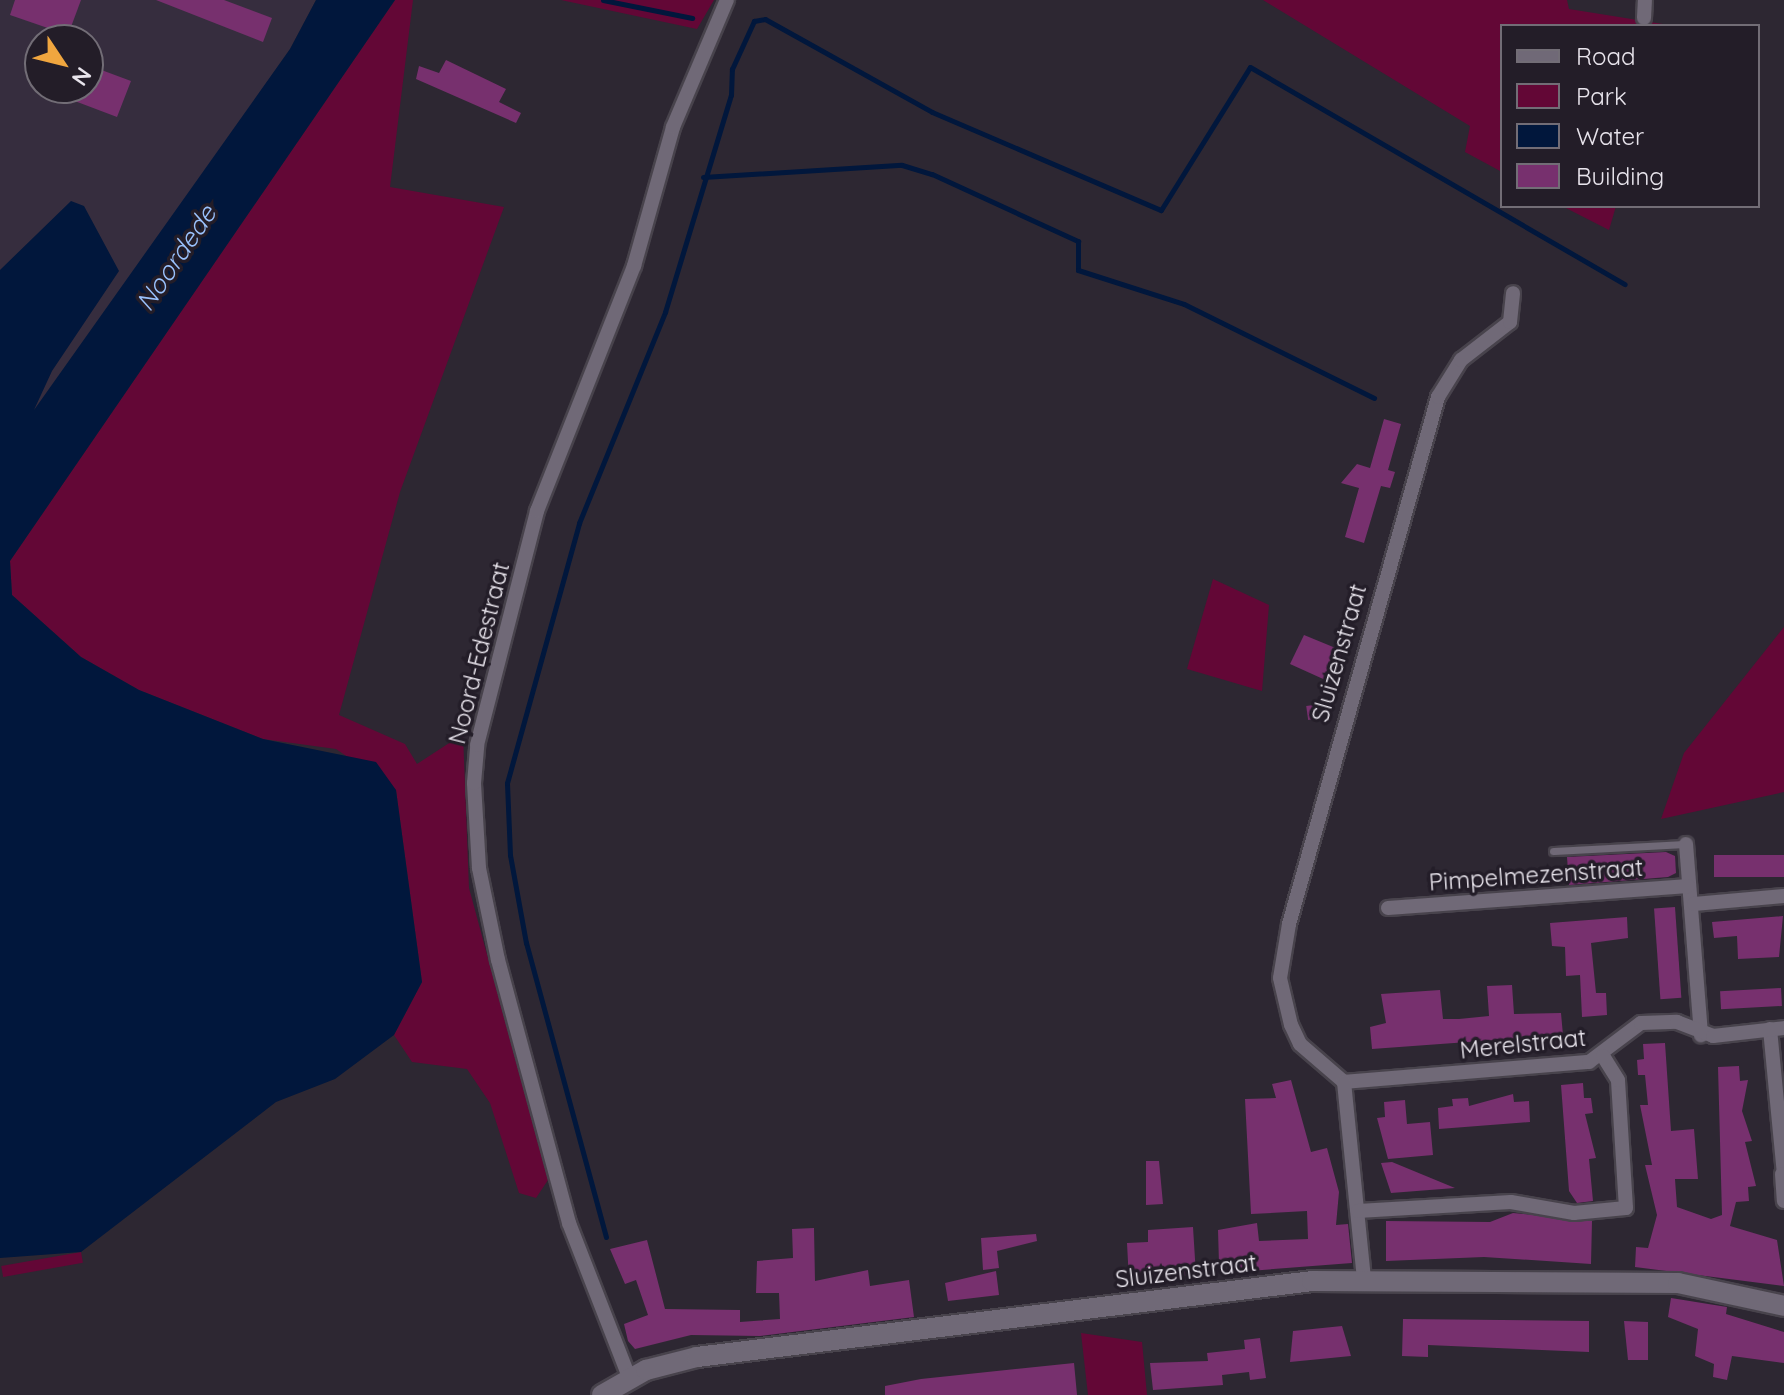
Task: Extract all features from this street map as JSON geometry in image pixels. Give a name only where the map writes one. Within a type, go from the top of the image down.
[{"type":"street","name":"Noord-Edestraat","points":[[629,1377],[569,1223],[498,960],[479,868],[474,783],[480,730],[537,511],[634,266],[677,115],[727,0]]},
{"type":"street","points":[[1644,18],[1645,0]]},
{"type":"street","name":"Sluizenstraat","points":[[1344,1082],[1300,1044],[1291,1025],[1280,978],[1289,924],[1438,397],[1461,360],[1510,322],[1513,293]]},
{"type":"street","points":[[1686,844],[1688,886],[1694,904],[1701,1035]]},
{"type":"street","name":"Pimpelmezenstraat","points":[[1388,908],[1688,886]]},
{"type":"street","points":[[1694,904],[1784,896]]},
{"type":"street","name":"Merelstraat","points":[[1344,1082],[1603,1056],[1641,1023],[1677,1022],[1701,1035],[1777,1028]]},
{"type":"street","points":[[1777,1028],[1784,1201]]},
{"type":"street","points":[[1358,1211],[1511,1202],[1574,1213],[1626,1208],[1618,1080],[1603,1056]]},
{"type":"street","points":[[1344,1082],[1364,1278]]},
{"type":"street","name":"Sluizenstraat","points":[[602,1395],[629,1377],[697,1357],[1364,1278],[1678,1283],[1784,1306]]},
{"type":"lane","points":[[1553,851],[1686,844]]},
{"type":"shaded area","points":[[0,0],[316,0],[290,49],[0,468]]},
{"type":"green space","points":[[395,0],[413,0],[390,187],[504,207],[400,492],[339,715],[405,744],[417,764],[463,734],[469,888],[548,1180],[536,1198],[519,1193],[490,1103],[467,1069],[412,1062],[394,1035],[422,982],[396,790],[336,749],[263,739],[139,690],[81,657],[12,595],[10,561]]},
{"type":"green space","points":[[561,0],[714,0],[697,29]]},
{"type":"green space","points":[[1263,0],[1567,0],[1569,9],[1663,24],[1500,24],[1500,171],[1465,152],[1470,126]]},
{"type":"green space","points":[[1566,208],[1615,208],[1609,230]]},
{"type":"green space","points":[[1213,579],[1269,605],[1262,691],[1187,669]]},
{"type":"green space","points":[[1784,627],[1784,792],[1661,819],[1684,753]]},
{"type":"green space","points":[[81,1252],[83,1263],[3,1277],[1,1266]]},
{"type":"green space","points":[[1081,1333],[1142,1342],[1147,1395],[1088,1395]]},
{"type":"water","name":"Noordede","points":[[316,0],[395,0],[10,561],[12,595],[81,657],[139,690],[263,739],[376,762],[396,790],[422,982],[394,1035],[335,1079],[276,1102],[81,1252],[0,1258],[0,270],[71,201],[84,206],[119,271],[52,371],[34,410],[290,49]]},
{"type":"building","points":[[15,0],[81,0],[72,24],[36,24],[10,15]]},
{"type":"building","points":[[156,0],[224,0],[272,18],[263,42]]},
{"type":"building","points":[[446,60],[506,89],[499,102],[521,113],[516,123],[416,79],[419,66],[439,73]]},
{"type":"building","points":[[104,71],[131,81],[117,117],[83,104],[104,104]]},
{"type":"building","points":[[1384,419],[1401,424],[1388,470],[1395,472],[1390,488],[1381,486],[1364,543],[1345,537],[1359,488],[1341,483],[1357,464],[1370,468]]},
{"type":"building","points":[[1304,635],[1338,649],[1342,659],[1332,683],[1290,664]]},
{"type":"building","points":[[1328,703],[1330,717],[1308,720],[1306,706]]},
{"type":"building","points":[[1666,852],[1675,856],[1676,873],[1668,877],[1569,885],[1567,857]]},
{"type":"building","points":[[1714,855],[1784,855],[1784,877],[1714,877]]},
{"type":"building","points":[[1675,907],[1681,998],[1660,999],[1654,908]]},
{"type":"building","points":[[1783,916],[1779,957],[1738,959],[1737,936],[1714,938],[1712,922]]},
{"type":"building","points":[[1627,917],[1628,938],[1591,943],[1596,993],[1606,993],[1607,1015],[1582,1017],[1580,975],[1566,976],[1565,947],[1552,946],[1550,923]]},
{"type":"building","points":[[1512,985],[1514,1014],[1561,1013],[1563,1035],[1372,1049],[1370,1027],[1386,1023],[1381,994],[1440,990],[1443,1019],[1459,1019],[1489,1016],[1487,986]]},
{"type":"building","points":[[1781,988],[1782,1006],[1721,1009],[1720,991]]},
{"type":"building","points":[[1665,1043],[1671,1131],[1694,1129],[1698,1179],[1675,1179],[1677,1207],[1711,1219],[1722,1215],[1718,1067],[1739,1066],[1740,1081],[1748,1080],[1742,1111],[1752,1141],[1745,1142],[1756,1186],[1748,1187],[1749,1201],[1736,1202],[1730,1226],[1777,1240],[1784,1286],[1635,1267],[1636,1247],[1648,1248],[1657,1215],[1645,1165],[1652,1165],[1640,1105],[1648,1105],[1645,1075],[1638,1075],[1637,1060],[1644,1059],[1643,1044]]},
{"type":"building","points":[[1291,1080],[1311,1152],[1327,1148],[1339,1192],[1336,1225],[1348,1224],[1352,1263],[1236,1272],[1235,1262],[1219,1264],[1218,1230],[1257,1223],[1259,1241],[1308,1239],[1307,1211],[1251,1214],[1245,1099],[1276,1098],[1272,1084]]},
{"type":"building","points":[[1583,1083],[1584,1098],[1591,1098],[1593,1113],[1585,1114],[1596,1158],[1589,1159],[1593,1201],[1577,1203],[1569,1191],[1561,1085]]},
{"type":"building","points":[[1513,1094],[1514,1102],[1529,1101],[1530,1122],[1439,1129],[1438,1108],[1453,1106],[1452,1099],[1468,1098],[1469,1106]]},
{"type":"building","points":[[1405,1100],[1407,1124],[1430,1122],[1433,1155],[1388,1159],[1377,1118],[1385,1117],[1384,1102]]},
{"type":"building","points":[[1146,1161],[1159,1161],[1163,1204],[1146,1205]]},
{"type":"building","points":[[1392,1162],[1455,1188],[1391,1193],[1381,1163]]},
{"type":"building","points":[[1513,1213],[1592,1221],[1591,1264],[1484,1257],[1386,1261],[1386,1221],[1490,1222]]},
{"type":"building","points":[[1193,1227],[1196,1275],[1129,1281],[1127,1243],[1148,1242],[1148,1230]]},
{"type":"building","points":[[814,1228],[815,1281],[868,1270],[870,1286],[909,1280],[914,1317],[760,1336],[691,1335],[635,1349],[628,1341],[624,1324],[648,1315],[636,1280],[625,1284],[610,1249],[647,1240],[665,1309],[740,1310],[740,1322],[780,1319],[779,1293],[756,1293],[757,1261],[793,1258],[792,1229]]},
{"type":"building","points":[[1036,1234],[1037,1241],[997,1251],[999,1268],[983,1270],[981,1238]]},
{"type":"building","points":[[996,1271],[999,1295],[948,1301],[945,1283]]},
{"type":"building","points":[[1671,1298],[1727,1307],[1726,1314],[1784,1332],[1784,1363],[1732,1356],[1727,1380],[1713,1377],[1714,1364],[1695,1356],[1698,1329],[1668,1317]]},
{"type":"building","points":[[1403,1319],[1589,1321],[1589,1352],[1428,1345],[1428,1357],[1402,1356]]},
{"type":"building","points":[[1624,1321],[1648,1322],[1648,1360],[1628,1360]]},
{"type":"building","points":[[1342,1326],[1351,1356],[1290,1362],[1293,1331]]},
{"type":"building","points":[[1260,1338],[1266,1378],[1250,1380],[1249,1372],[1222,1375],[1223,1385],[1153,1390],[1150,1363],[1208,1361],[1207,1353],[1245,1349],[1244,1340]]},
{"type":"building","points":[[1074,1363],[1077,1395],[885,1395],[885,1386],[921,1379]]},
{"type":"waterway","points":[[603,0],[692,18]]},
{"type":"waterway","points":[[606,1237],[526,943],[510,855],[507,783],[579,523],[665,312],[731,95],[732,69],[754,21],[765,19],[932,112],[1161,210],[1250,67],[1625,284]]},
{"type":"waterway","points":[[703,177],[902,165],[932,174],[1078,241],[1078,270],[1184,304],[1374,398]]}]
